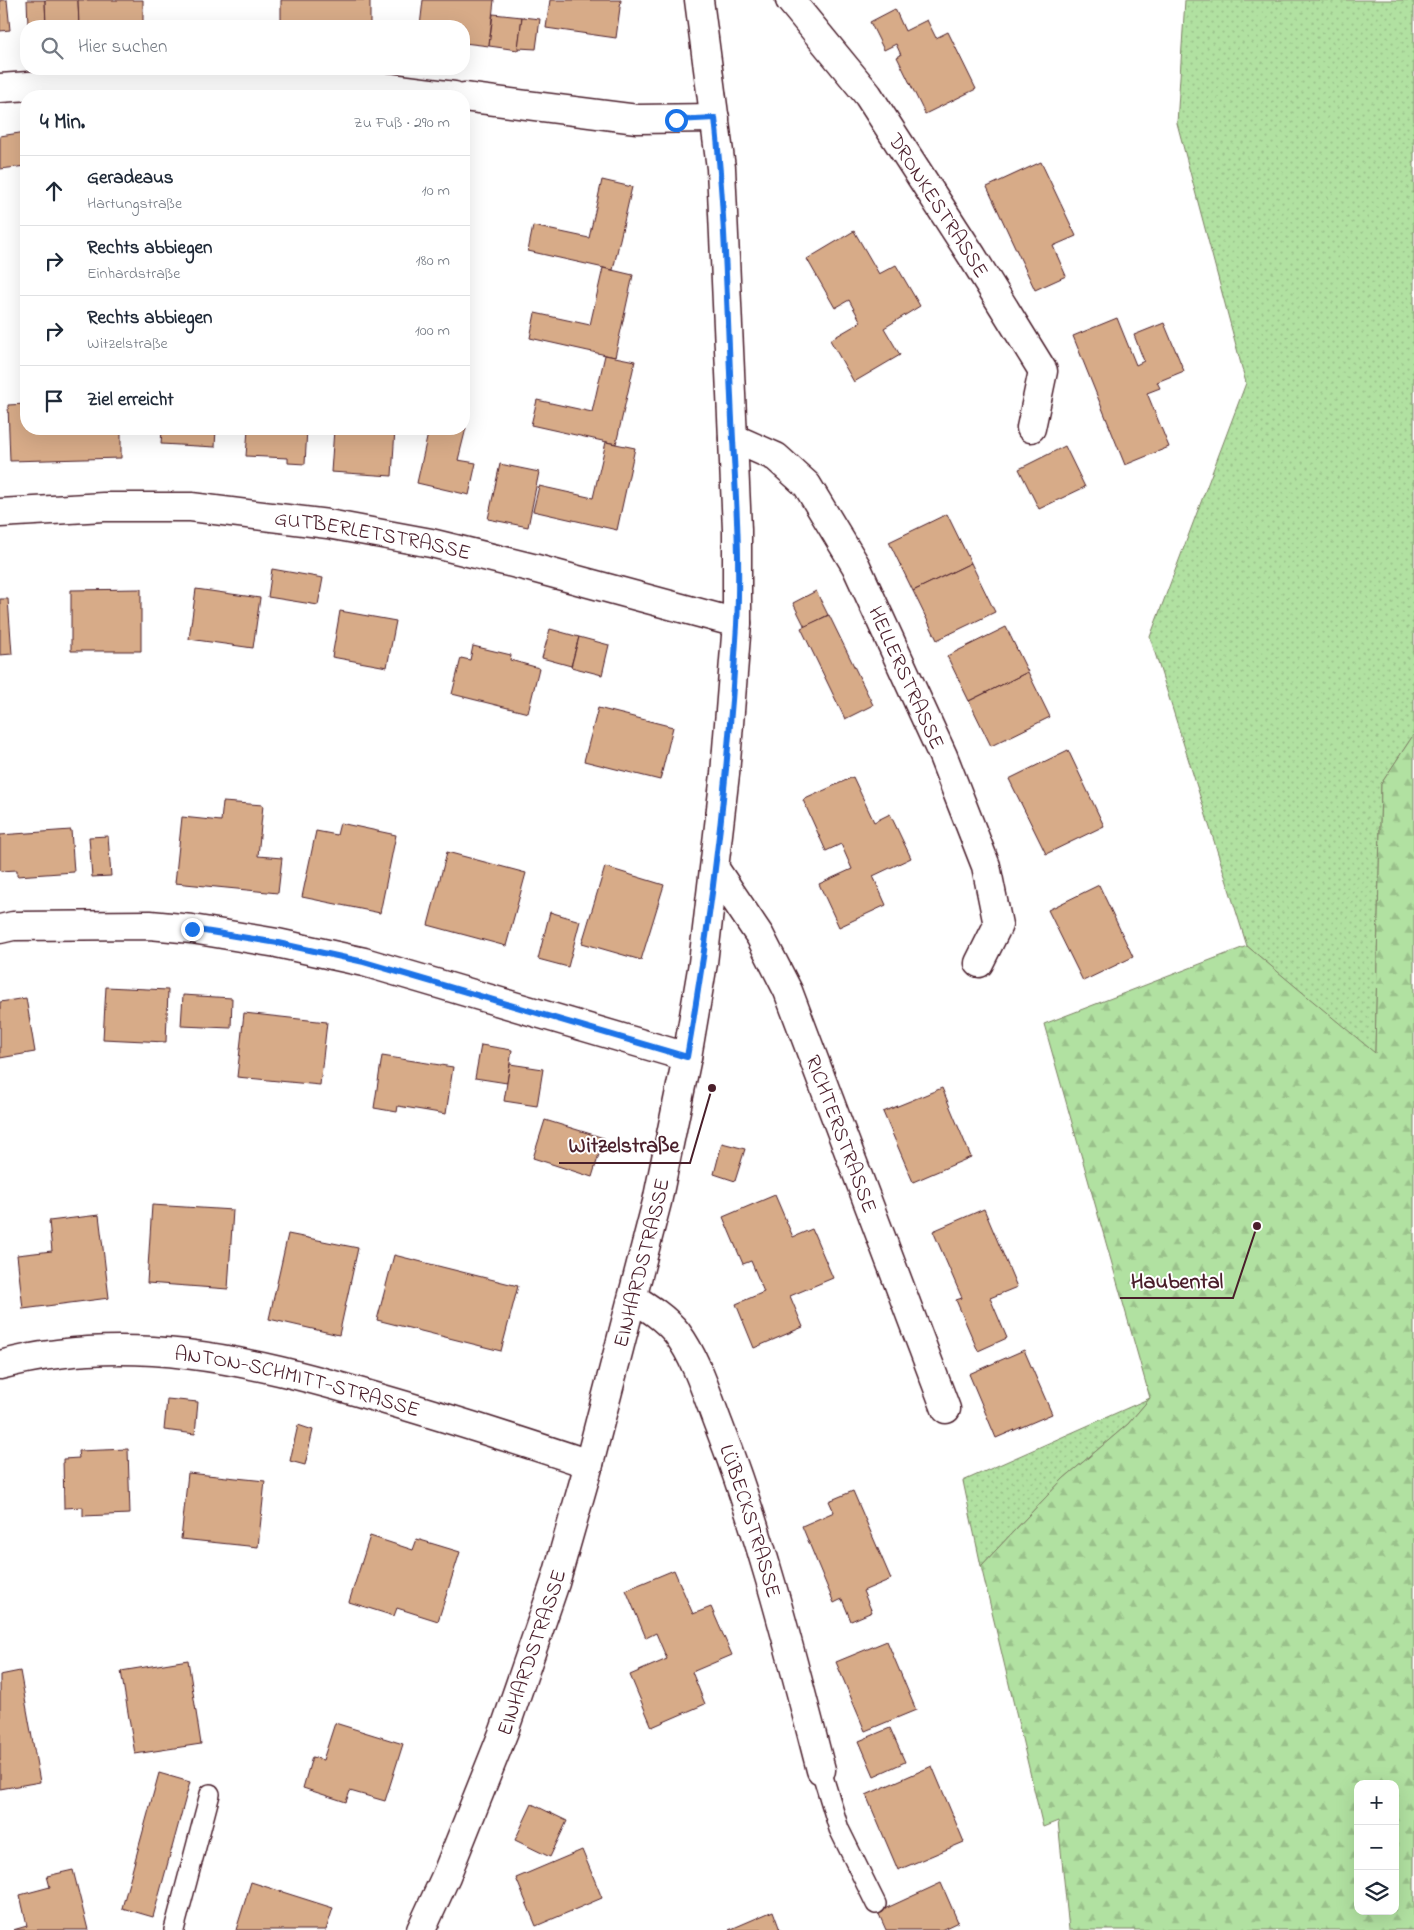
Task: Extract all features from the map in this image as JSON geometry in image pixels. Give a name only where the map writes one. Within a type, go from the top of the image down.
[{"type":"street","name":"EINHARDSTRASSE","points":[[421,1930],[446,1876],[504,1731],[555,1583],[589,1464],[657,1202],[687,1057],[703,963],[725,774],[737,623],[737,530],[724,219],[715,118],[699,0]]},
{"type":"street","name":"DRONKESTRASSE","points":[[790,0],[868,95],[972,256],[1043,371],[1031,428]]},
{"type":"street","points":[[0,88],[143,78],[352,83],[407,90]]},
{"type":"street","points":[[470,99],[637,119],[715,118]]},
{"type":"street","name":"HELLERSTRASSE","points":[[733,438],[776,457],[807,485],[860,575],[943,756],[986,866],[998,925],[980,963]]},
{"type":"street","name":"GUTBERLETSTRASSE","points":[[0,514],[104,507],[192,507],[328,524],[431,544],[533,568],[737,623]]},
{"type":"street","name":"RICHTERSTRASSE","points":[[715,869],[760,936],[788,991],[946,1409]]},
{"type":"street","points":[[0,929],[41,926],[150,925],[192,929],[278,943],[364,962],[687,1057]]},
{"type":"street","name":"LÜBECKSTRASSE","points":[[633,1298],[656,1312],[676,1333],[692,1357],[728,1450],[764,1556],[821,1770]]},
{"type":"street","name":"ANTON-SCHMITT-STRASSE","points":[[0,1365],[58,1354],[105,1350],[202,1355],[248,1363],[339,1386],[466,1423],[589,1464]]},
{"type":"lane","points":[[821,1770],[838,1829],[876,1904]]},
{"type":"lane","points":[[174,1930],[210,1794]]},
{"type":"green space","points":[[1185,0],[1414,0],[1414,734],[1381,784],[1375,1054],[1247,946],[1150,637],[1246,383],[1177,123]]},
{"type":"green space","points":[[1414,734],[1414,1930],[1069,1930],[1058,1821],[1043,1827],[981,1566],[1063,1479],[1128,1424],[1150,1398],[1044,1024],[1247,946],[1375,1053],[1381,784]]},
{"type":"green space","points":[[1150,1398],[1128,1424],[1063,1479],[981,1566],[963,1481]]},
{"type":"building","points":[[0,0],[7,0],[10,30],[0,31]]},
{"type":"building","points":[[27,0],[45,0],[46,20],[28,20]]},
{"type":"building","points":[[45,0],[78,0],[79,20],[46,20]]},
{"type":"building","points":[[78,0],[143,0],[143,20],[79,20]]},
{"type":"building","points":[[281,0],[370,0],[370,20],[281,20]]},
{"type":"building","points":[[423,0],[494,0],[489,46],[470,44],[470,20],[421,20]]},
{"type":"building","points":[[550,0],[621,0],[616,38],[546,28]]},
{"type":"building","points":[[895,9],[905,31],[927,20],[936,38],[948,32],[976,89],[925,114],[897,57],[901,55],[896,44],[884,50],[870,22]]},
{"type":"building","points":[[493,14],[522,17],[518,50],[489,46]]},
{"type":"building","points":[[522,17],[540,19],[536,49],[518,48]]},
{"type":"building","points":[[20,133],[20,167],[0,169],[0,136]]},
{"type":"building","points":[[1041,162],[1076,236],[1053,246],[1066,276],[1035,290],[987,187]]},
{"type":"building","points":[[602,180],[632,187],[613,270],[528,251],[533,226],[589,238]]},
{"type":"building","points":[[854,231],[879,274],[896,265],[920,306],[884,328],[900,355],[854,382],[830,340],[861,322],[849,300],[835,308],[807,259]]},
{"type":"building","points":[[603,268],[633,275],[615,357],[530,338],[535,313],[590,325]]},
{"type":"building","points":[[1117,318],[1136,365],[1144,361],[1134,335],[1164,323],[1184,371],[1157,382],[1160,388],[1147,393],[1169,447],[1125,465],[1073,336]]},
{"type":"building","points":[[605,355],[635,361],[616,444],[531,425],[537,400],[592,412]]},
{"type":"building","points":[[20,404],[20,435],[121,435],[121,458],[10,461],[8,405]]},
{"type":"building","points":[[162,435],[216,435],[215,447],[161,444]]},
{"type":"building","points":[[248,435],[307,435],[305,464],[288,463],[288,458],[246,456]]},
{"type":"building","points":[[334,435],[395,435],[392,476],[331,472]]},
{"type":"building","points":[[428,435],[464,435],[458,460],[476,463],[469,495],[417,483]]},
{"type":"building","points":[[606,442],[635,448],[617,530],[533,511],[539,486],[593,498]]},
{"type":"building","points":[[1065,446],[1085,487],[1039,509],[1019,469]]},
{"type":"building","points":[[500,464],[539,472],[528,527],[488,519]]},
{"type":"building","points":[[947,514],[971,563],[913,591],[889,542]]},
{"type":"building","points":[[971,563],[995,612],[937,640],[913,591]]},
{"type":"building","points":[[272,569],[323,578],[318,605],[268,597]]},
{"type":"building","points":[[141,589],[141,651],[71,651],[71,590]]},
{"type":"building","points":[[196,589],[260,598],[253,648],[189,639]]},
{"type":"building","points":[[816,591],[828,615],[805,627],[793,603]]},
{"type":"building","points":[[0,599],[8,599],[12,654],[0,655]]},
{"type":"building","points":[[340,611],[396,621],[387,667],[332,657]]},
{"type":"building","points":[[829,615],[873,705],[845,719],[801,628]]},
{"type":"building","points":[[1006,627],[1028,672],[969,701],[947,656]]},
{"type":"building","points":[[550,629],[579,637],[571,666],[542,658]]},
{"type":"building","points":[[579,637],[609,645],[602,675],[571,667]]},
{"type":"building","points":[[473,646],[511,655],[510,660],[539,668],[528,713],[452,694],[461,658],[470,660]]},
{"type":"building","points":[[1028,672],[1050,717],[991,746],[969,701]]},
{"type":"building","points":[[598,708],[673,727],[660,780],[584,761]]},
{"type":"building","points":[[1068,750],[1104,826],[1046,854],[1009,779]]},
{"type":"building","points":[[853,777],[874,822],[890,814],[911,858],[873,876],[886,905],[839,927],[819,884],[852,869],[841,844],[826,851],[803,800]]},
{"type":"building","points":[[223,802],[263,805],[258,856],[282,858],[278,893],[175,883],[182,817],[221,821]]},
{"type":"building","points":[[340,823],[396,835],[380,913],[302,897],[316,831],[337,835]]},
{"type":"building","points":[[71,830],[74,872],[17,876],[17,870],[0,871],[0,835]]},
{"type":"building","points":[[108,836],[111,876],[92,877],[89,837]]},
{"type":"building","points":[[447,852],[526,873],[506,946],[428,925]]},
{"type":"building","points":[[605,867],[664,885],[641,960],[582,943]]},
{"type":"building","points":[[1099,885],[1133,957],[1083,981],[1048,910]]},
{"type":"building","points":[[550,912],[580,921],[568,967],[538,959]]},
{"type":"building","points":[[106,987],[168,990],[166,1042],[103,1039]]},
{"type":"building","points":[[183,995],[232,998],[231,1028],[181,1026]]},
{"type":"building","points":[[26,998],[35,1052],[0,1058],[0,1002]]},
{"type":"building","points":[[244,1013],[327,1022],[320,1085],[237,1077]]},
{"type":"building","points":[[481,1045],[512,1050],[507,1083],[475,1078]]},
{"type":"building","points":[[382,1056],[453,1067],[446,1114],[398,1106],[397,1112],[374,1108]]},
{"type":"building","points":[[510,1064],[543,1069],[537,1106],[504,1101]]},
{"type":"building","points":[[942,1088],[971,1157],[913,1182],[883,1112]]},
{"type":"building","points":[[545,1120],[604,1138],[592,1177],[533,1158]]},
{"type":"building","points":[[722,1143],[745,1149],[735,1181],[714,1174]]},
{"type":"building","points":[[775,1195],[793,1237],[812,1229],[833,1278],[790,1296],[803,1327],[754,1348],[736,1304],[764,1292],[751,1261],[743,1264],[723,1217]]},
{"type":"building","points":[[152,1205],[233,1210],[228,1289],[147,1283]]},
{"type":"building","points":[[984,1209],[1017,1287],[990,1298],[1007,1338],[978,1351],[956,1300],[962,1298],[933,1231]]},
{"type":"building","points":[[99,1215],[109,1298],[23,1309],[17,1255],[52,1251],[49,1221]]},
{"type":"building","points":[[288,1234],[358,1248],[339,1335],[269,1319]]},
{"type":"building","points":[[394,1255],[518,1286],[501,1351],[377,1320]]},
{"type":"building","points":[[1024,1350],[1052,1414],[996,1438],[969,1374]]},
{"type":"building","points":[[167,1399],[198,1402],[195,1434],[164,1430]]},
{"type":"building","points":[[298,1425],[313,1430],[305,1465],[290,1461]]},
{"type":"building","points":[[128,1449],[130,1514],[83,1516],[83,1507],[64,1508],[63,1459],[79,1458],[78,1451]]},
{"type":"building","points":[[188,1473],[265,1481],[258,1547],[181,1539]]},
{"type":"building","points":[[853,1491],[891,1579],[863,1591],[872,1612],[851,1621],[842,1599],[834,1603],[802,1526],[834,1512],[829,1501]]},
{"type":"building","points":[[370,1536],[413,1550],[417,1539],[460,1552],[438,1621],[397,1608],[394,1616],[349,1602]]},
{"type":"building","points":[[674,1570],[693,1614],[711,1607],[732,1655],[692,1672],[705,1704],[652,1727],[630,1675],[667,1659],[656,1633],[646,1638],[626,1590]]},
{"type":"building","points":[[887,1641],[916,1710],[865,1731],[836,1662]]},
{"type":"building","points":[[188,1660],[201,1744],[135,1754],[121,1671]]},
{"type":"building","points":[[20,1671],[40,1782],[0,1789],[0,1675]]},
{"type":"building","points":[[335,1723],[403,1744],[385,1801],[350,1791],[346,1802],[303,1788],[312,1757],[323,1760]]},
{"type":"building","points":[[890,1728],[905,1762],[874,1776],[859,1741]]},
{"type":"building","points":[[932,1766],[964,1842],[898,1870],[866,1795]]},
{"type":"building","points":[[159,1773],[190,1782],[153,1917],[122,1908]]},
{"type":"building","points":[[532,1804],[567,1821],[550,1857],[515,1840]]},
{"type":"building","points":[[582,1850],[602,1898],[536,1926],[516,1878]]},
{"type":"building","points":[[73,1870],[88,1930],[13,1930],[27,1926],[20,1895],[50,1887],[47,1876]]},
{"type":"building","points":[[251,1882],[333,1908],[326,1930],[236,1930]]},
{"type":"building","points":[[941,1883],[958,1922],[941,1930],[886,1930],[878,1912]]},
{"type":"building","points":[[773,1911],[780,1930],[729,1930]]},
{"type":"place","name":"Witzelstraße","points":[[712,1088]]},
{"type":"place","name":"Haubental","points":[[1257,1226]]},
{"type":"route","points":[[192,929],[278,943],[364,962],[687,1057],[703,963],[725,774],[737,623],[737,530],[724,219],[721,168],[715,118],[676,120]]}]
